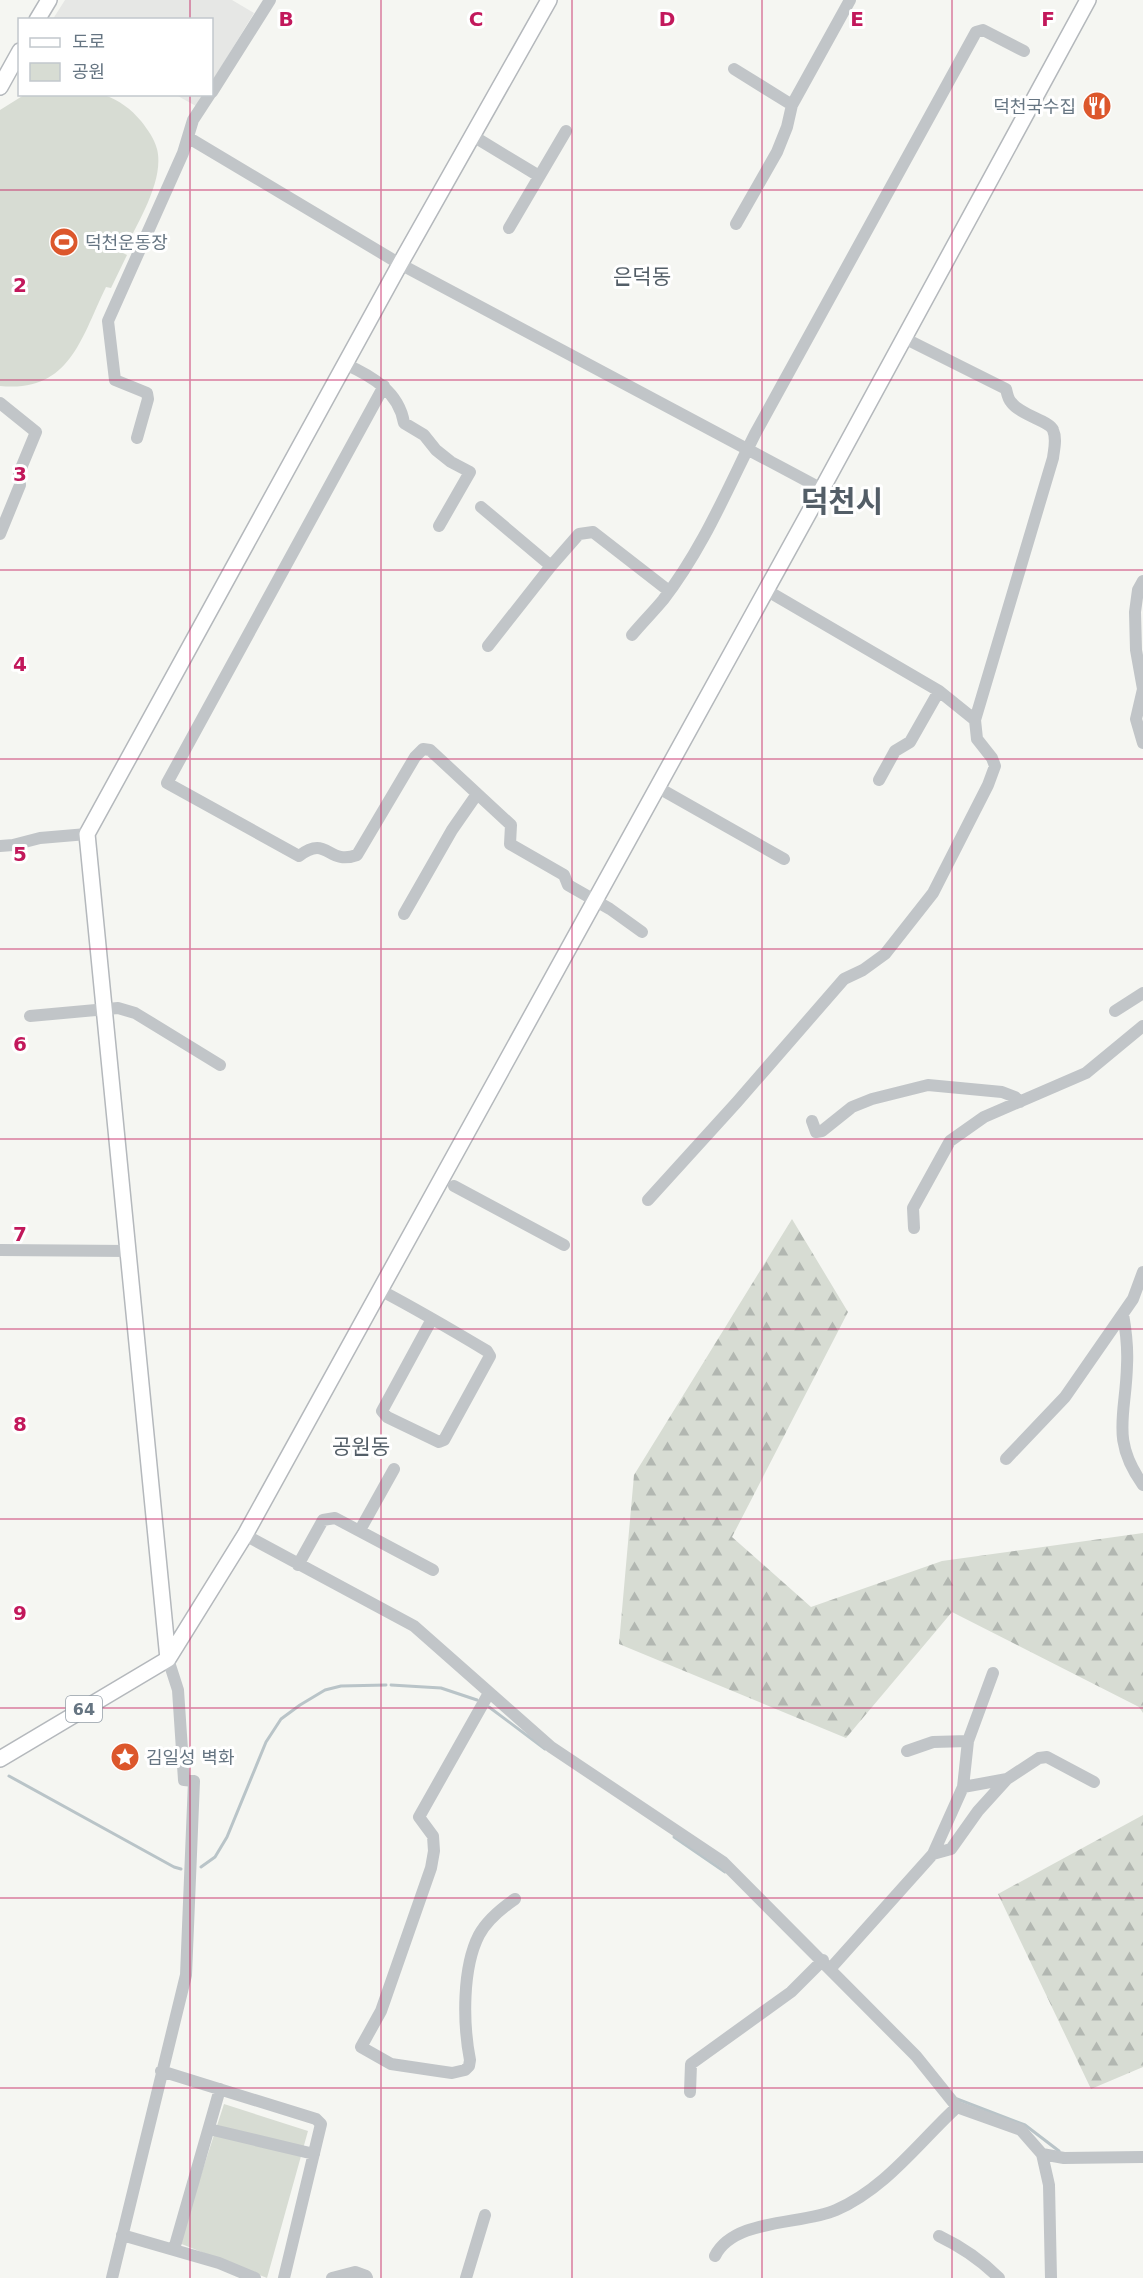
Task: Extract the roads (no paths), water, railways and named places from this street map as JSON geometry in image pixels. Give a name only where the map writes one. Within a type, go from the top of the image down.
[{"type":"main road","points":[[38,18],[49,0]]},
{"type":"main road","points":[[168,1659],[87,834],[400,264],[549,0]]},
{"type":"main road","points":[[168,1659],[245,1536],[822,489],[1088,0]]},
{"type":"main road","points":[[0,87],[18,55]]},
{"type":"main road","name":"64","points":[[0,1759],[168,1659]]},
{"type":"street","points":[[213,90],[270,0]]},
{"type":"street","points":[[736,224],[777,152],[787,127],[792,105],[850,0]]},
{"type":"street","points":[[632,634],[669,591],[696,547],[747,449],[976,32],[983,30],[1024,51]]},
{"type":"street","points":[[734,69],[792,105]]},
{"type":"street","points":[[137,438],[148,399],[147,393],[115,380],[108,321],[189,138],[193,120],[209,96]]},
{"type":"street","points":[[509,228],[566,131]]},
{"type":"street","points":[[473,136],[539,176]]},
{"type":"street","points":[[189,138],[400,264],[822,489]]},
{"type":"street","points":[[648,1200],[844,979],[885,954],[933,893],[988,785],[995,766],[992,758],[977,739],[975,720],[1053,458],[1055,441],[1053,429],[1049,424],[1031,418],[1011,403],[1006,389],[904,338]]},
{"type":"street","points":[[345,364],[384,386],[402,413],[404,423],[424,435],[436,450],[451,462],[470,472],[440,526]]},
{"type":"street","points":[[384,386],[167,783],[299,856],[309,848],[320,847],[338,858],[347,858],[357,855],[415,757],[423,749],[430,750],[511,825],[510,844],[564,875],[568,885],[610,909],[642,932]]},
{"type":"street","points":[[0,403],[36,432],[19,473],[20,485],[0,534]]},
{"type":"street","points":[[481,507],[551,566]]},
{"type":"street","points":[[488,646],[579,534],[592,532],[669,591]]},
{"type":"street","points":[[1143,581],[1138,590],[1135,612],[1136,650],[1143,690],[1136,719],[1143,743]]},
{"type":"street","points":[[766,590],[939,691],[975,720]]},
{"type":"street","points":[[879,780],[895,751],[910,742],[939,691]]},
{"type":"street","points":[[657,787],[783,859]]},
{"type":"street","points":[[404,914],[452,830],[477,794]]},
{"type":"street","points":[[0,846],[40,838],[87,834]]},
{"type":"street","points":[[1115,1011],[1143,993]]},
{"type":"street","points":[[30,1016],[118,1008],[135,1013],[220,1065]]},
{"type":"street","points":[[914,1228],[913,1208],[950,1141],[984,1117],[1086,1072],[1143,1026]]},
{"type":"street","points":[[812,1121],[816,1132],[822,1131],[852,1107],[872,1099],[928,1085],[1002,1092],[1015,1097],[1020,1102]]},
{"type":"street","points":[[454,1186],[564,1245]]},
{"type":"street","points":[[0,1250],[128,1251]]},
{"type":"street","points":[[1006,1459],[1065,1397],[1133,1299],[1143,1272]]},
{"type":"street","points":[[380,1290],[432,1319],[488,1351],[490,1356],[444,1440],[439,1442],[387,1417],[382,1411],[432,1319]]},
{"type":"street","points":[[1123,1314],[1128,1341],[1121,1418],[1122,1435],[1128,1463],[1143,1485]]},
{"type":"street","points":[[360,1530],[394,1469]]},
{"type":"street","points":[[298,1565],[323,1520],[335,1518],[433,1570]]},
{"type":"street","points":[[245,1536],[414,1626],[459,1663],[489,1693],[551,1747],[723,1862],[916,2056],[957,2107],[1021,2130],[1042,2154],[1049,2185],[1051,2278]]},
{"type":"street","points":[[112,2278],[186,1975],[194,1781],[184,1780],[178,1690],[168,1659]]},
{"type":"street","points":[[690,2092],[692,2064],[827,1964],[933,1854],[963,1787],[968,1741],[993,1673]]},
{"type":"street","points":[[489,1693],[419,1818],[434,1836],[431,1868],[381,2011],[361,2047],[391,2064],[452,2073],[465,2070],[470,2060],[465,2022],[468,1973],[478,1936],[486,1924],[515,1899]]},
{"type":"street","points":[[907,1751],[933,1742],[968,1741]]},
{"type":"street","points":[[933,1854],[951,1849],[978,1811],[1007,1779],[1039,1758],[1047,1757],[1094,1782]]},
{"type":"street","points":[[963,1787],[1007,1779]]},
{"type":"street","points":[[161,2071],[316,2120],[321,2124],[284,2278]]},
{"type":"street","points":[[174,2249],[220,2090]]},
{"type":"street","points":[[715,2256],[720,2248],[732,2238],[748,2231],[834,2211],[867,2192],[887,2178],[925,2136],[957,2107]]},
{"type":"street","points":[[209,2129],[314,2154]]},
{"type":"street","points":[[1042,2154],[1064,2157],[1143,2157]]},
{"type":"street","points":[[466,2278],[485,2215]]},
{"type":"street","points":[[122,2235],[219,2263],[255,2278]]},
{"type":"street","points":[[939,2236],[980,2259],[999,2278]]},
{"type":"street","points":[[332,2278],[355,2272],[367,2278]]},
{"type":"waterway","points":[[201,1867],[215,1857],[227,1837],[266,1742],[281,1719],[325,1690],[341,1686],[386,1685]]},
{"type":"waterway","points":[[391,1685],[441,1688],[477,1700]]},
{"type":"waterway","points":[[489,1707],[545,1749]]},
{"type":"waterway","points":[[9,1776],[181,1869]]},
{"type":"waterway","points":[[674,1837],[725,1872]]},
{"type":"waterway","points":[[957,2099],[1025,2125],[1059,2151]]},
{"type":"place","name":"덕천국수집","points":[[1097,106]]},
{"type":"place","name":"덕천운동장","points":[[64,242]]},
{"type":"place","name":"김일성 벽화","points":[[125,1757]]},
{"type":"district","name":"은덕동","points":[[642,277]]},
{"type":"district","name":"덕천시","points":[[842,501]]},
{"type":"district","name":"공원동","points":[[361,1447]]}]
